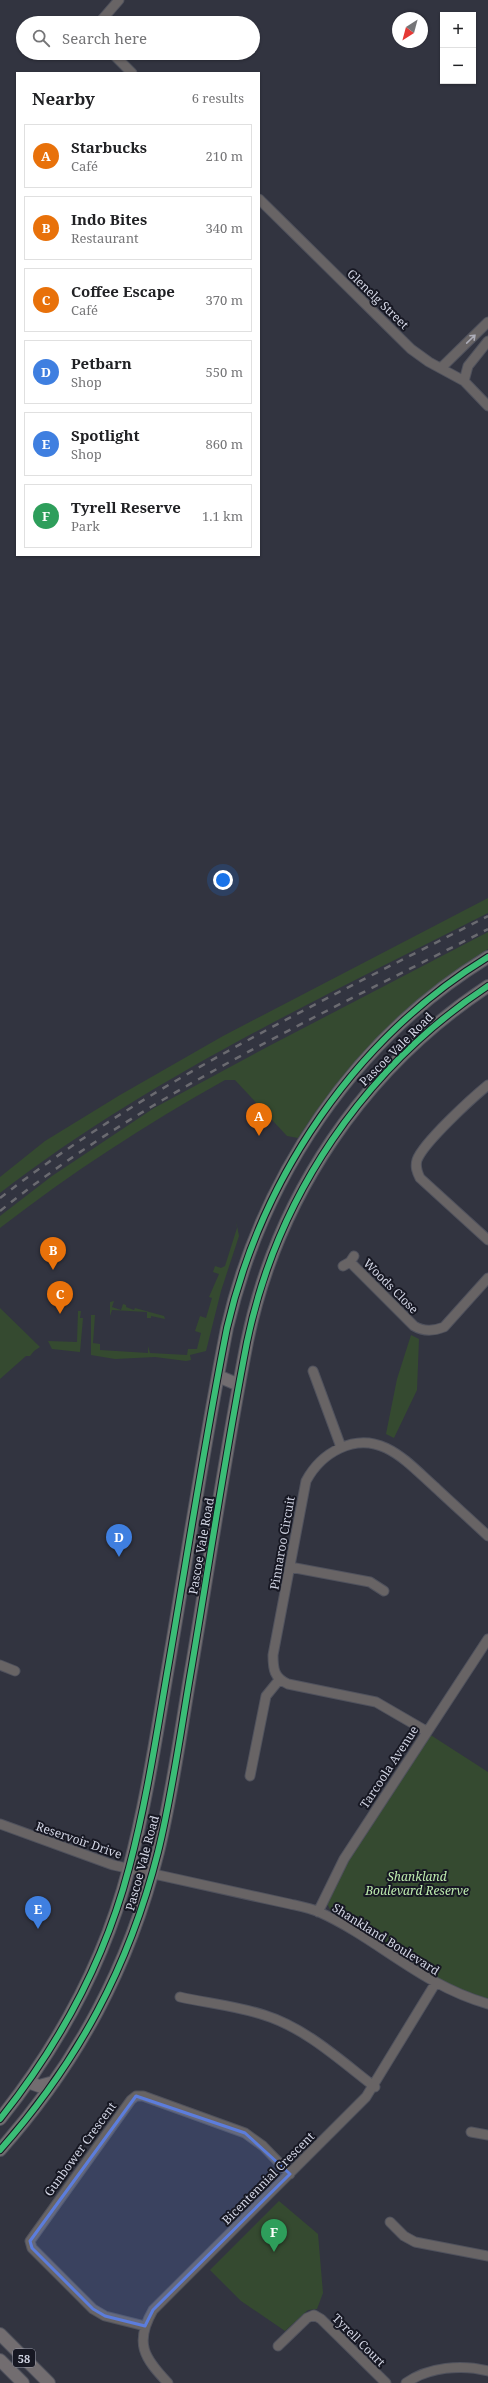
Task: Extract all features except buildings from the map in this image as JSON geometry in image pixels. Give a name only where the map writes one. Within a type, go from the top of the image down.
[{"type":"main road","name":"Pascoe Vale Road","points":[[0,2119],[28,2082],[61,2032],[82,1992],[108,1932],[129,1869],[148,1785],[217,1381],[236,1291],[256,1233],[274,1194],[312,1127],[356,1070],[403,1020],[452,981],[488,957]]},
{"type":"main road","name":"Pascoe Vale Road","points":[[0,2150],[54,2082],[80,2046],[108,1993],[135,1928],[152,1874],[167,1811],[239,1385],[251,1323],[267,1268],[289,1215],[316,1164],[349,1115],[388,1069],[448,1014],[488,986]]},
{"type":"main road","points":[[217,1381],[239,1385]]},
{"type":"main road","points":[[28,2082],[39,2086],[54,2082]]},
{"type":"main road","name":"58","points":[[0,2334],[49,2383]]},
{"type":"main road","name":"58","points":[[0,2360],[24,2383]]},
{"type":"street","points":[[105,16],[119,0]]},
{"type":"street","points":[[119,60],[131,72]]},
{"type":"street","name":"Glenelg Street","points":[[260,201],[411,349],[429,362],[442,367],[464,381],[488,406]]},
{"type":"street","points":[[442,367],[488,322]]},
{"type":"street","points":[[464,381],[468,366],[488,341]]},
{"type":"street","points":[[488,1086],[457,1114],[425,1148],[417,1159],[416,1169],[420,1178],[488,1240]]},
{"type":"street","name":"Woods Close","points":[[349,1262],[414,1326],[424,1330],[434,1331],[444,1326],[488,1278]]},
{"type":"street","points":[[323,1367],[310,1370],[341,1448]]},
{"type":"street","name":"Pinnaroo Circuit","points":[[279,1680],[275,1674],[273,1655],[306,1481],[319,1462],[330,1453],[341,1448],[366,1443],[384,1447],[398,1455],[488,1536]]},
{"type":"street","points":[[290,1567],[370,1582],[384,1592]]},
{"type":"street","name":"Tarcoola Avenue","points":[[318,1912],[344,1859],[426,1731],[488,1640]]},
{"type":"street","points":[[0,1665],[15,1671]]},
{"type":"street","points":[[250,1778],[266,1696],[279,1680],[288,1684],[376,1702],[426,1731]]},
{"type":"street","name":"Reservoir Drive","points":[[0,1824],[50,1844],[129,1869],[152,1874]]},
{"type":"street","name":"Shankland Boulevard","points":[[152,1874],[290,1904],[318,1912],[435,1984],[467,1998],[488,2004]]},
{"type":"street","name":"Bicentennial Crescent","points":[[168,2383],[152,2366],[143,2352],[145,2326],[153,2310],[375,2087],[435,1984]]},
{"type":"street","points":[[180,1997],[264,2015],[285,2024],[306,2035],[375,2087]]},
{"type":"street","name":"Gunbower Crescent","points":[[145,2326],[105,2316],[93,2309],[32,2248],[30,2241],[131,2100],[136,2096],[143,2096],[245,2133],[263,2146],[290,2174]]},
{"type":"street","points":[[470,2132],[488,2135]]},
{"type":"street","points":[[390,2222],[404,2236],[415,2242],[488,2256]]},
{"type":"street","name":"Tyrell Court","points":[[278,2346],[307,2318],[314,2315],[321,2319],[386,2383]]},
{"type":"street","points":[[406,2383],[434,2372],[456,2367],[476,2368],[488,2371]]},
{"type":"highlighted area","points":[[136,2096],[245,2133],[290,2174],[153,2310],[145,2326],[105,2316],[93,2309],[32,2248],[30,2241]]},
{"type":"green space","points":[[488,898],[488,913],[362,976],[176,1076],[57,1151],[0,1193],[0,1177],[45,1141],[120,1095],[223,1036]]},
{"type":"green space","points":[[488,932],[488,949],[432,988],[382,1033],[338,1083],[298,1138],[287,1136],[235,1080],[225,1080],[166,1114],[110,1150],[54,1188],[0,1228],[0,1216],[52,1176],[154,1108],[269,1046]]},
{"type":"green space","points":[[236,1221],[239,1236],[221,1291],[206,1351],[190,1355],[191,1360],[186,1361],[155,1357],[115,1359],[91,1355],[91,1315],[95,1315],[93,1343],[100,1344],[100,1350],[148,1353],[148,1346],[150,1353],[187,1355],[188,1349],[197,1349],[201,1333],[195,1331],[200,1316],[206,1318],[212,1298],[209,1297],[219,1274],[213,1272],[215,1266],[221,1268],[225,1266],[237,1228]]},
{"type":"green space","points":[[114,1301],[112,1307],[121,1310],[123,1304],[134,1310],[135,1308],[164,1316],[165,1319],[151,1316],[151,1318],[147,1318],[147,1312],[112,1310],[110,1316],[110,1302]]},
{"type":"green space","points":[[0,1308],[40,1347],[30,1356],[26,1356],[0,1379]]},
{"type":"green space","points":[[78,1311],[81,1311],[80,1318],[83,1318],[80,1352],[52,1349],[48,1341],[77,1342]]},
{"type":"green space","points":[[411,1335],[419,1339],[417,1390],[394,1438],[386,1434],[397,1379]]},
{"type":"green space","name":"Shankland Boulevard Reserve","points":[[429,1734],[488,1772],[488,1999],[446,1984],[332,1914],[327,1903],[347,1861]]},
{"type":"green space","points":[[279,2201],[318,2234],[323,2293],[317,2309],[308,2310],[285,2331],[241,2301],[210,2270]]},
{"type":"railway","points":[[0,1198],[57,1156],[176,1080],[300,1012],[488,916]]},
{"type":"railway","points":[[0,1211],[56,1169],[115,1129],[175,1093],[299,1025],[488,929]]},
{"type":"cycle path","points":[[0,2119],[42,2062],[78,2000],[107,1936],[129,1868],[151,1765],[204,1453],[227,1328],[243,1272],[264,1218],[290,1166],[320,1117],[356,1071],[396,1028],[440,990],[488,957]]},
{"type":"cycle path","points":[[0,2150],[28,2117],[54,2082],[77,2047],[116,1974],[132,1935],[146,1894],[158,1852],[172,1783],[225,1463],[247,1342],[261,1288],[280,1236],[304,1187],[332,1140],[365,1096],[402,1056],[443,1019],[488,986]]},
{"type":"place","name":"Starbucks","points":[[259,1136]]},
{"type":"place","name":"Indo Bites","points":[[53,1270]]},
{"type":"place","name":"Coffee Escape","points":[[60,1314]]},
{"type":"place","name":"Petbarn","points":[[119,1557]]},
{"type":"place","name":"Spotlight","points":[[38,1929]]},
{"type":"place","name":"Tyrell Reserve","points":[[274,2252]]}]
